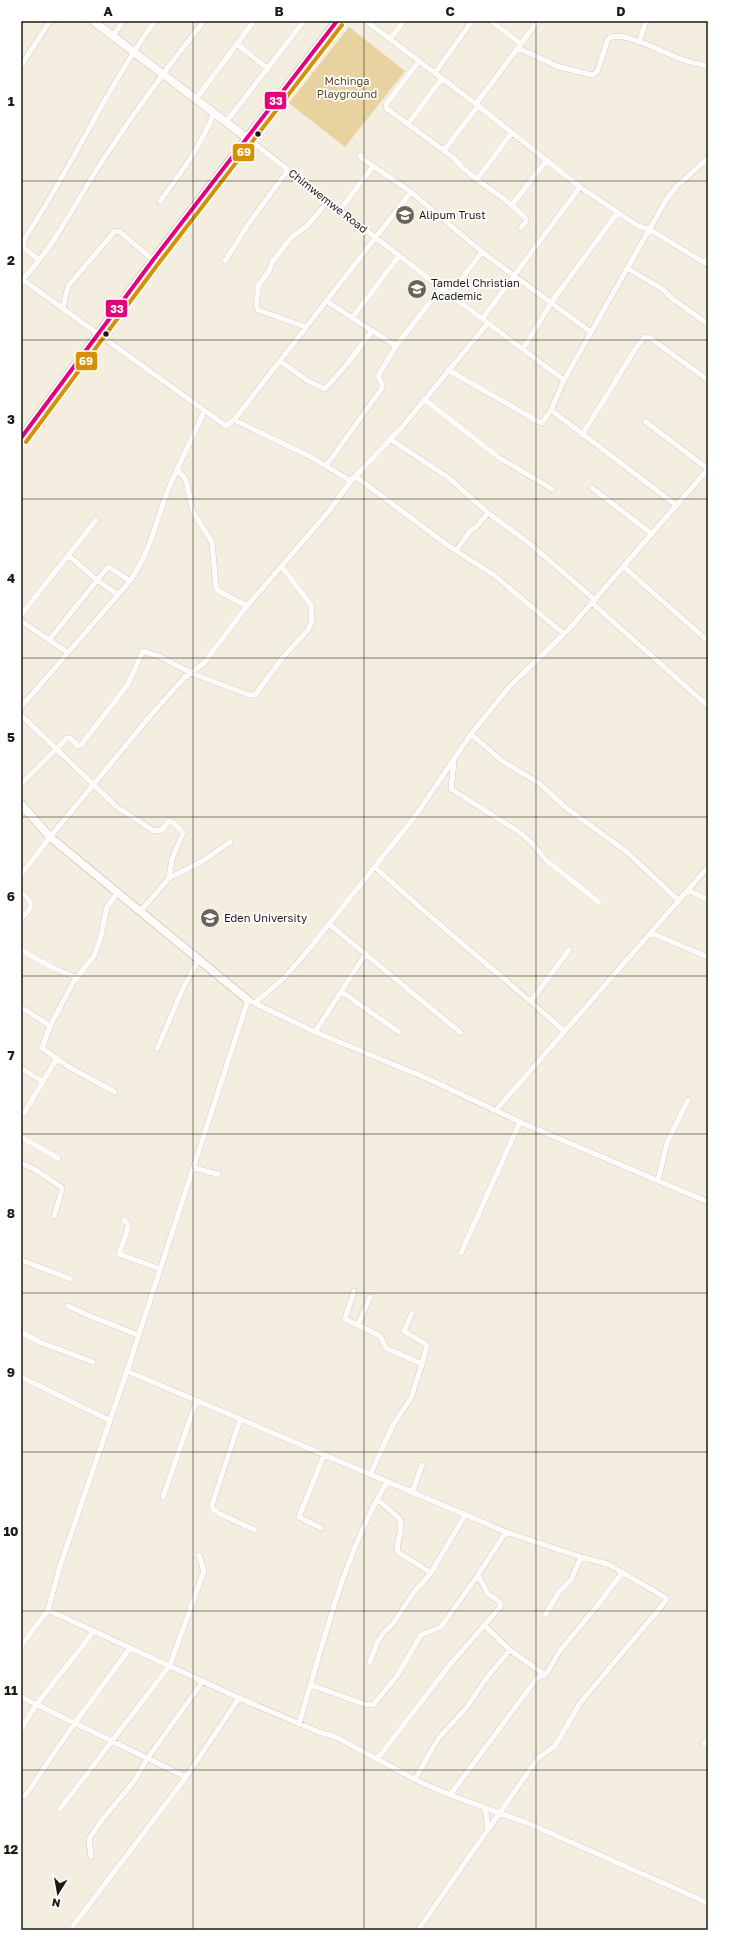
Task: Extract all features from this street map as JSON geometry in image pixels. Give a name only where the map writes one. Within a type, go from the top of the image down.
[{"type":"street","points":[[21,66],[50,21]]},
{"type":"street","name":"Chimwemwe Road","points":[[93,21],[375,238],[564,380]]},
{"type":"street","points":[[113,36],[123,21]]},
{"type":"street","points":[[39,260],[24,248],[23,241],[48,203],[133,51],[155,21]]},
{"type":"street","points":[[204,21],[162,73],[101,164],[61,231],[39,260],[21,280],[63,308],[204,412],[226,426],[234,420],[410,192]]},
{"type":"street","points":[[196,99],[254,21]]},
{"type":"street","points":[[226,122],[268,70],[304,21]]},
{"type":"street","points":[[21,438],[153,260],[337,21]]},
{"type":"street","points":[[366,21],[477,105],[511,134],[580,187],[638,226],[649,229],[707,262]]},
{"type":"street","points":[[390,39],[404,21]]},
{"type":"street","points":[[435,73],[472,21]]},
{"type":"street","points":[[491,21],[519,46],[560,68],[593,75],[597,72],[607,41],[610,36],[617,35],[639,42],[676,58],[708,66]]},
{"type":"street","points":[[444,150],[538,21]]},
{"type":"street","points":[[639,42],[646,21]]},
{"type":"street","points":[[236,44],[268,70]]},
{"type":"street","points":[[419,61],[386,105],[388,110],[444,150],[454,158],[462,168],[512,205],[526,219],[526,222],[522,228]]},
{"type":"street","points":[[408,124],[442,78]]},
{"type":"street","points":[[160,202],[190,160],[204,136],[214,113]]},
{"type":"street","points":[[476,179],[511,134]]},
{"type":"street","points":[[360,155],[363,159],[410,192],[513,276],[591,332]]},
{"type":"street","points":[[448,370],[540,423],[544,421],[551,410],[564,380],[649,229],[671,193],[708,158]]},
{"type":"street","points":[[512,205],[546,161]]},
{"type":"street","points":[[340,210],[373,166]]},
{"type":"street","points":[[225,261],[247,226],[288,170]]},
{"type":"street","points":[[482,319],[580,187]]},
{"type":"street","points":[[306,327],[258,310],[256,306],[259,294],[258,286],[269,271],[272,262],[292,237],[310,223],[328,201]]},
{"type":"street","points":[[523,350],[551,303],[617,213]]},
{"type":"street","points":[[63,308],[68,286],[114,232],[119,231],[153,260]]},
{"type":"street","points":[[450,294],[482,252]]},
{"type":"street","points":[[352,318],[400,256]]},
{"type":"street","points":[[627,268],[664,290],[670,297],[708,324]]},
{"type":"street","points":[[326,466],[382,388],[382,384],[378,376],[396,346],[441,288]]},
{"type":"street","points":[[326,301],[396,346]]},
{"type":"street","points":[[21,875],[92,785],[178,685],[209,657],[247,606],[329,511],[353,479],[390,439],[488,323]]},
{"type":"street","points":[[280,361],[308,381],[325,389],[347,364],[372,331]]},
{"type":"street","points":[[582,435],[636,348],[645,337],[650,338],[708,380]]},
{"type":"street","points":[[424,399],[498,457],[552,489]]},
{"type":"street","points":[[551,410],[676,506]]},
{"type":"street","points":[[22,703],[130,581],[148,551],[177,469],[204,412]]},
{"type":"street","points":[[234,420],[353,479],[456,551],[494,575],[564,634]]},
{"type":"street","points":[[21,1646],[48,1610],[60,1566],[127,1371],[193,1168],[251,1002],[285,977],[416,815],[471,734],[514,682],[564,634],[708,469],[646,422]]},
{"type":"street","points":[[390,439],[440,472],[488,513],[529,543],[708,706]]},
{"type":"street","points":[[177,469],[186,480],[193,512],[212,542],[216,588],[220,592],[247,606]]},
{"type":"street","points":[[592,488],[652,534]]},
{"type":"street","points":[[456,551],[470,531],[476,527],[488,513]]},
{"type":"street","points":[[21,615],[96,520]]},
{"type":"street","points":[[68,555],[96,580],[117,594]]},
{"type":"street","points":[[49,640],[108,567],[130,581]]},
{"type":"street","points":[[21,784],[67,738],[78,746],[82,745],[128,684],[143,651],[161,657],[191,673],[249,695],[256,694],[282,657],[308,630],[312,621],[311,605],[282,567]]},
{"type":"street","points":[[624,567],[708,641]]},
{"type":"street","points":[[21,621],[67,652]]},
{"type":"street","points":[[21,715],[92,785],[117,807],[154,831],[162,830],[169,821],[183,833],[172,859],[170,878]]},
{"type":"street","points":[[471,734],[502,761],[541,784],[565,807],[627,852],[678,901]]},
{"type":"street","points":[[454,759],[451,786],[452,790],[507,823],[528,839],[547,860],[599,902]]},
{"type":"street","points":[[21,804],[50,837],[251,1002],[315,1032],[424,1077],[520,1122],[708,1202]]},
{"type":"street","points":[[141,911],[170,878],[201,862],[230,842]]},
{"type":"street","points":[[374,867],[413,903],[476,954],[564,1031]]},
{"type":"street","points":[[496,1110],[708,867]]},
{"type":"street","points":[[688,890],[708,900]]},
{"type":"street","points":[[21,892],[31,901],[32,905],[22,918]]},
{"type":"street","points":[[115,1092],[72,1069],[42,1047],[50,1026],[76,977],[90,962],[97,951],[107,907],[118,892]]},
{"type":"street","points":[[329,924],[461,1033]]},
{"type":"street","points":[[651,933],[708,957]]},
{"type":"street","points":[[21,950],[55,969],[76,977]]},
{"type":"street","points":[[531,1001],[569,950]]},
{"type":"street","points":[[315,1032],[366,953]]},
{"type":"street","points":[[157,1049],[184,986],[199,959]]},
{"type":"street","points":[[342,992],[399,1032]]},
{"type":"street","points":[[21,1007],[50,1026]]},
{"type":"street","points":[[24,1113],[57,1058]]},
{"type":"street","points":[[21,1068],[42,1081]]},
{"type":"street","points":[[658,1180],[667,1143],[688,1100]]},
{"type":"street","points":[[461,1253],[520,1122]]},
{"type":"street","points":[[21,1137],[58,1158]]},
{"type":"street","points":[[21,1163],[36,1170],[61,1186],[62,1190],[54,1216]]},
{"type":"street","points":[[193,1168],[218,1174]]},
{"type":"street","points":[[124,1220],[128,1224],[127,1231],[119,1254],[160,1269]]},
{"type":"street","points":[[21,1260],[71,1279]]},
{"type":"street","points":[[354,1291],[345,1317],[347,1320],[380,1336],[386,1348],[422,1364]]},
{"type":"street","points":[[358,1325],[370,1297]]},
{"type":"street","points":[[68,1306],[138,1335]]},
{"type":"street","points":[[370,1475],[393,1425],[410,1398],[428,1345],[404,1331],[412,1313]]},
{"type":"street","points":[[21,1332],[40,1342],[93,1362]]},
{"type":"street","points":[[127,1371],[196,1402],[506,1532],[581,1557],[608,1564],[664,1597],[665,1602],[580,1703],[555,1746],[538,1758],[498,1813],[418,1930]]},
{"type":"street","points":[[21,1377],[109,1420]]},
{"type":"street","points":[[163,1497],[196,1402]]},
{"type":"street","points":[[240,1420],[212,1505],[213,1510],[218,1513],[255,1530]]},
{"type":"street","points":[[321,1528],[299,1517],[324,1455]]},
{"type":"street","points":[[412,1493],[422,1466]]},
{"type":"street","points":[[299,1724],[346,1567],[377,1499],[387,1482]]},
{"type":"street","points":[[377,1499],[399,1518],[401,1523],[402,1531],[397,1548],[398,1552],[431,1573]]},
{"type":"street","points":[[370,1662],[378,1641],[385,1631],[392,1625],[414,1592],[431,1573],[465,1515]]},
{"type":"street","points":[[311,1685],[364,1704],[373,1705],[397,1676],[421,1635],[441,1627],[506,1532]]},
{"type":"street","points":[[60,1809],[170,1665],[204,1571],[199,1555]]},
{"type":"street","points":[[545,1614],[559,1592],[571,1580],[581,1557]]},
{"type":"street","points":[[450,1795],[537,1678],[544,1675],[559,1652],[622,1573]]},
{"type":"street","points":[[378,1758],[448,1667],[501,1604],[488,1594],[478,1575]]},
{"type":"street","points":[[48,1610],[239,1698],[299,1724],[336,1737],[378,1758],[414,1779],[450,1795],[530,1824],[708,1903]]},
{"type":"street","points":[[484,1625],[510,1650],[544,1675]]},
{"type":"street","points":[[21,1729],[36,1705],[94,1631]]},
{"type":"street","points":[[25,1796],[74,1724],[130,1648]]},
{"type":"street","points":[[414,1779],[438,1739],[466,1708],[488,1676],[510,1650]]},
{"type":"street","points":[[91,1857],[89,1839],[102,1820],[135,1780],[147,1759],[203,1681]]},
{"type":"street","points":[[21,1697],[186,1777]]},
{"type":"street","points":[[73,1926],[186,1777],[239,1698]]},
{"type":"street","points":[[481,1805],[486,1813],[488,1829]]},
{"type":"green space","name":"Mchinga Playground","points":[[349,27],[405,71],[345,147],[289,103]]},
{"type":"transit line","name":"33","points":[[21,438],[153,260],[337,21]]},
{"type":"transit line","name":"69","points":[[26,442],[158,264],[342,25]]},
{"type":"place","name":"Alipum Trust","points":[[405,215]]},
{"type":"place","name":"Tamdel Christian Academic","points":[[417,289]]},
{"type":"place","name":"Eden University","points":[[210,918]]}]
